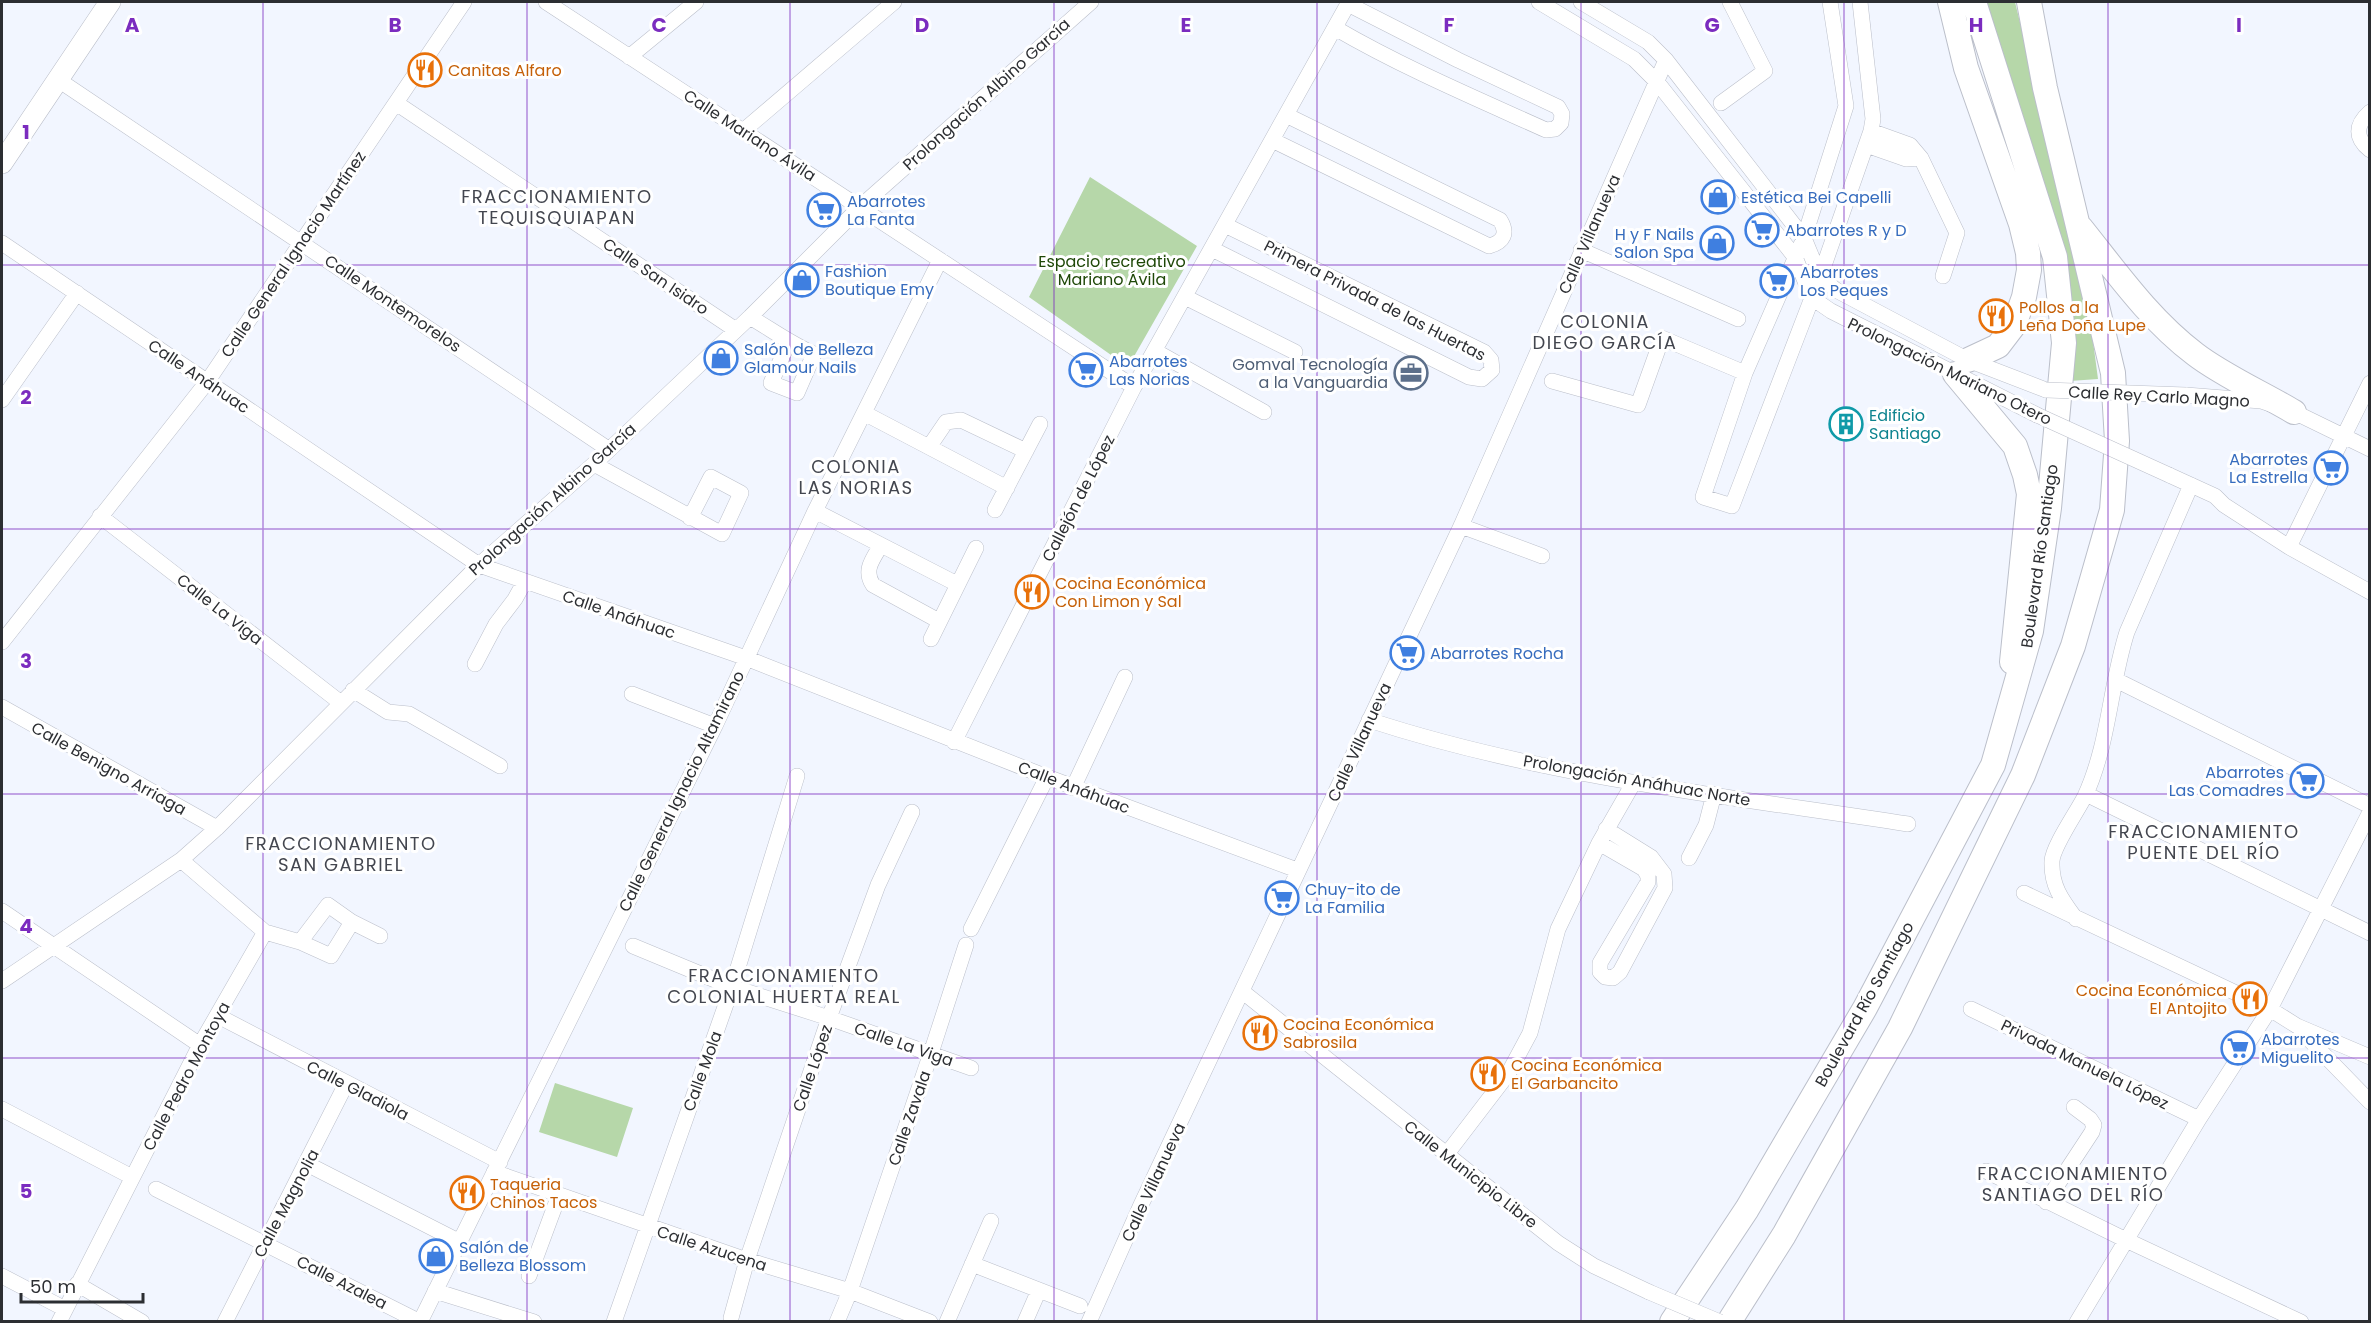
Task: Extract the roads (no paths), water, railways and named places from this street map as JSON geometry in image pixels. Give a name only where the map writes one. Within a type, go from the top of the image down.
[{"type":"main road","points":[[1950,2],[1966,68],[2021,224],[2028,253],[2029,270],[2024,297],[2014,325],[1998,346],[1962,367],[2015,446],[2029,494],[2008,710]]},
{"type":"main road","name":"Boulevard Río Santiago","points":[[1672,1322],[1747,1209],[1865,1008],[1993,765],[2031,631],[2049,508],[2064,343],[2055,258],[1974,2]]},
{"type":"main road","points":[[1729,1322],[1784,1235],[1900,1028],[2023,774],[2073,646],[2112,510],[2117,441],[2113,373],[2075,221],[2045,88],[2029,2]]},
{"type":"main road","points":[[2075,221],[2140,304],[2168,332],[2197,356],[2294,412]]},
{"type":"street","points":[[2,164],[110,2]]},
{"type":"street","name":"Calle General Ignacio Martínez","points":[[2,642],[207,382],[464,2]]},
{"type":"street","name":"Calle Mariano Ávila","points":[[546,2],[1134,387]]},
{"type":"street","points":[[629,57],[696,2]]},
{"type":"street","points":[[743,131],[894,2]]},
{"type":"street","name":"Prolongación Albino García","points":[[2,981],[53,944],[181,860],[217,828],[479,565],[594,464],[750,317],[860,207],[1091,2]]},
{"type":"street","points":[[1539,2],[1634,59],[1657,82],[1794,257],[1812,298]]},
{"type":"street","points":[[1581,2],[1648,42],[1666,60],[1804,238],[1820,278]]},
{"type":"street","points":[[1721,103],[1765,71],[1730,2]]},
{"type":"street","points":[[1830,2],[1846,106],[1804,238],[1744,373],[1703,497],[1732,506],[1775,389],[1820,278],[1869,138],[1873,119],[1860,2]]},
{"type":"street","points":[[1335,28],[1446,85],[1546,130],[1555,129],[1561,123],[1562,114],[1557,107],[1458,60],[1349,3]]},
{"type":"street","name":"Callejón de López","points":[[954,742],[1134,387],[1349,3]]},
{"type":"street","points":[[1446,85],[1458,60]]},
{"type":"street","name":"Calle Villanueva","points":[[1089,1322],[1140,1207],[1461,526],[1666,60]]},
{"type":"street","name":"Calle Montemorelos","points":[[57,79],[608,449]]},
{"type":"street","name":"Calle San Isidro","points":[[396,103],[736,330]]},
{"type":"street","points":[[2370,112],[2362,119],[2358,129],[2360,142],[2370,150]]},
{"type":"street","points":[[1272,140],[1489,246],[1498,244],[1504,237],[1504,228],[1500,220],[1286,115]]},
{"type":"street","points":[[1869,138],[1905,159],[1921,158],[1957,233],[1943,276]]},
{"type":"street","points":[[1399,201],[1412,176]]},
{"type":"street","name":"Primera Privada de las Huertas","points":[[1212,249],[1469,377],[1482,379],[1492,370],[1491,360],[1484,352],[1225,225]]},
{"type":"street","name":"Calle Anáhuac","points":[[2,243],[479,565],[746,658],[1073,788],[1298,870]]},
{"type":"street","points":[[1581,250],[1738,319]]},
{"type":"street","name":"Calle General Ignacio Altamirano","points":[[420,1322],[715,726],[814,511],[940,260]]},
{"type":"street","name":"Prolongación Mariano Otero","points":[[1820,278],[2037,415],[2215,496],[2224,505],[2289,547],[2370,592]]},
{"type":"street","points":[[2,400],[77,293]]},
{"type":"street","points":[[1185,297],[1295,352]]},
{"type":"street","name":"Prolongación Mariano Otero","points":[[1812,298],[1831,311],[1962,367],[2046,390]]},
{"type":"street","points":[[1368,328],[1380,302]]},
{"type":"street","points":[[750,317],[781,335],[788,343]]},
{"type":"street","points":[[1552,381],[1638,405],[1662,338],[1744,373]]},
{"type":"street","points":[[1155,351],[1264,412]]},
{"type":"street","points":[[2289,547],[2370,383]]},
{"type":"street","name":"Calle Rey Carlo Magno","points":[[2046,390],[2186,395],[2261,401],[2294,412],[2370,449]]},
{"type":"street","points":[[864,413],[1007,488]]},
{"type":"street","points":[[929,447],[946,422],[961,420],[1026,451]]},
{"type":"street","points":[[996,510],[1040,424]]},
{"type":"street","points":[[594,464],[690,518]]},
{"type":"street","points":[[2076,919],[2056,891],[2052,874],[2052,857],[2086,794],[2108,726],[2120,653],[2127,632],[2191,485]]},
{"type":"street","points":[[814,511],[957,584]]},
{"type":"street","name":"Calle La Viga","points":[[100,516],[340,702]]},
{"type":"street","points":[[1461,526],[1542,556]]},
{"type":"street","points":[[881,545],[868,568],[868,578],[873,585],[939,621]]},
{"type":"street","points":[[931,639],[976,548]]},
{"type":"street","points":[[475,664],[496,624],[525,581]]},
{"type":"street","points":[[1073,788],[1125,677]]},
{"type":"street","points":[[2116,680],[2370,806]]},
{"type":"street","points":[[353,690],[388,712],[409,714],[500,766]]},
{"type":"street","points":[[632,694],[715,726]]},
{"type":"street","name":"Calle Benigno Arriaga","points":[[2,707],[217,828]]},
{"type":"street","name":"Prolongación Anáhuac Norte","points":[[1369,720],[1458,747],[1634,782],[1908,824]]},
{"type":"street","name":"Calle Mola","points":[[614,1322],[732,987],[797,776]]},
{"type":"street","points":[[971,929],[1047,777]]},
{"type":"street","points":[[1446,1155],[1508,1074],[1530,1033],[1558,928],[1606,829],[1634,782]]},
{"type":"street","points":[[1689,858],[1706,825],[1714,794]]},
{"type":"street","points":[[2086,794],[2370,933]]},
{"type":"street","name":"Calle López","points":[[731,1317],[747,1260],[829,1018],[878,885],[912,812]]},
{"type":"street","points":[[2077,1322],[2199,1119],[2270,1009],[2370,812]]},
{"type":"street","points":[[1606,829],[1651,857],[1656,875],[1665,888],[1620,972],[1613,978],[1605,977],[1600,972],[1600,963],[1648,882],[1656,875]]},
{"type":"street","points":[[1599,843],[1656,875]]},
{"type":"street","points":[[181,860],[265,932],[300,942],[331,956],[352,922]]},
{"type":"street","points":[[2024,893],[2270,1009],[2297,1026],[2370,1057]]},
{"type":"street","points":[[300,942],[328,905],[352,922],[380,936]]},
{"type":"street","points":[[2,911],[200,1045]]},
{"type":"street","name":"Calle Pedro Montoya","points":[[62,1315],[200,1045],[265,932]]},
{"type":"street","name":"Calle La Viga","points":[[633,945],[732,987],[971,1068]]},
{"type":"street","name":"Calle Zavala","points":[[837,1322],[850,1291],[932,1053],[966,945]]},
{"type":"street","name":"Calle Municipio Libre","points":[[1243,992],[1558,1243],[1594,1266],[1720,1322]]},
{"type":"street","name":"Privada Manuela López","points":[[1971,1009],[2199,1119]]},
{"type":"street","name":"Calle Gladiola","points":[[218,1016],[497,1167]]},
{"type":"street","points":[[2297,1026],[2370,1102]]},
{"type":"street","name":"Calle Magnolia","points":[[226,1321],[346,1084]]},
{"type":"street","points":[[2046,1202],[2092,1132],[2094,1125],[2090,1119],[2074,1107]]},
{"type":"street","points":[[2,1108],[132,1177]]},
{"type":"street","points":[[307,1164],[460,1242]]},
{"type":"street","name":"Calle Azucena","points":[[497,1167],[559,1195],[747,1260],[850,1291],[930,1322]]},
{"type":"street","points":[[1986,1171],[2046,1202],[2301,1322]]},
{"type":"street","name":"Calle Azalea","points":[[156,1189],[420,1322]]},
{"type":"street","points":[[529,1276],[559,1195]]},
{"type":"street","points":[[947,1322],[991,1221]]},
{"type":"street","points":[[972,1264],[1080,1306]]},
{"type":"street","points":[[2,1276],[62,1315]]},
{"type":"street","points":[[77,1284],[142,1322]]},
{"type":"street","points":[[1025,1322],[1039,1290]]},
{"type":"street","points":[[435,1292],[534,1322]]},
{"type":"place","name":"Canitas Alfaro","points":[[425,70]]},
{"type":"place","name":"Estética Bei Capelli","points":[[1718,197]]},
{"type":"place","name":"Abarrotes La Fanta","points":[[824,210]]},
{"type":"place","name":"Abarrotes R y D","points":[[1762,230]]},
{"type":"place","name":"H y F Nails Salon Spa","points":[[1717,243]]},
{"type":"place","name":"Fashion Boutique Emy","points":[[802,280]]},
{"type":"place","name":"Abarrotes Los Peques","points":[[1777,281]]},
{"type":"place","name":"Pollos a la Leña Doña Lupe","points":[[1996,316]]},
{"type":"place","name":"Salón de Belleza Glamour Nails","points":[[721,358]]},
{"type":"place","name":"Abarrotes Las Norias","points":[[1086,370]]},
{"type":"place","name":"Gomval Tecnología a la Vanguardia","points":[[1411,373]]},
{"type":"place","name":"Edificio Santiago","points":[[1846,424]]},
{"type":"place","name":"Abarrotes La Estrella","points":[[2331,468]]},
{"type":"place","name":"Cocina Económica Con Limon y Sal","points":[[1032,592]]},
{"type":"place","name":"Abarrotes Rocha","points":[[1407,653]]},
{"type":"place","name":"Abarrotes Las Comadres","points":[[2307,781]]},
{"type":"place","name":"Chuy-ito de La Familia","points":[[1282,898]]},
{"type":"place","name":"Cocina Económica El Antojito","points":[[2250,999]]},
{"type":"place","name":"Cocina Económica Sabrosila","points":[[1260,1033]]},
{"type":"place","name":"Abarrotes Miguelito","points":[[2238,1048]]},
{"type":"place","name":"Cocina Económica El Garbancito","points":[[1488,1074]]},
{"type":"place","name":"Taqueria Chinos Tacos","points":[[467,1193]]},
{"type":"place","name":"Salón de Belleza Blossom","points":[[436,1256]]},
{"type":"district","name":"FRACCIONAMIENTO TEQUISQUIAPAN","points":[[557,207]]},
{"type":"district","name":"COLONIA DIEGO GARCÍA","points":[[1605,332]]},
{"type":"district","name":"COLONIA LAS NORIAS","points":[[856,477]]},
{"type":"district","name":"FRACCIONAMIENTO PUENTE DEL RÍO","points":[[2204,842]]},
{"type":"district","name":"FRACCIONAMIENTO SAN GABRIEL","points":[[341,854]]},
{"type":"district","name":"FRACCIONAMIENTO COLONIAL HUERTA REAL","points":[[784,986]]},
{"type":"district","name":"FRACCIONAMIENTO SANTIAGO DEL RÍO","points":[[2073,1184]]},
{"type":"park label","name":"Espacio recreativo Mariano Ávila","points":[[1112,270]]}]
